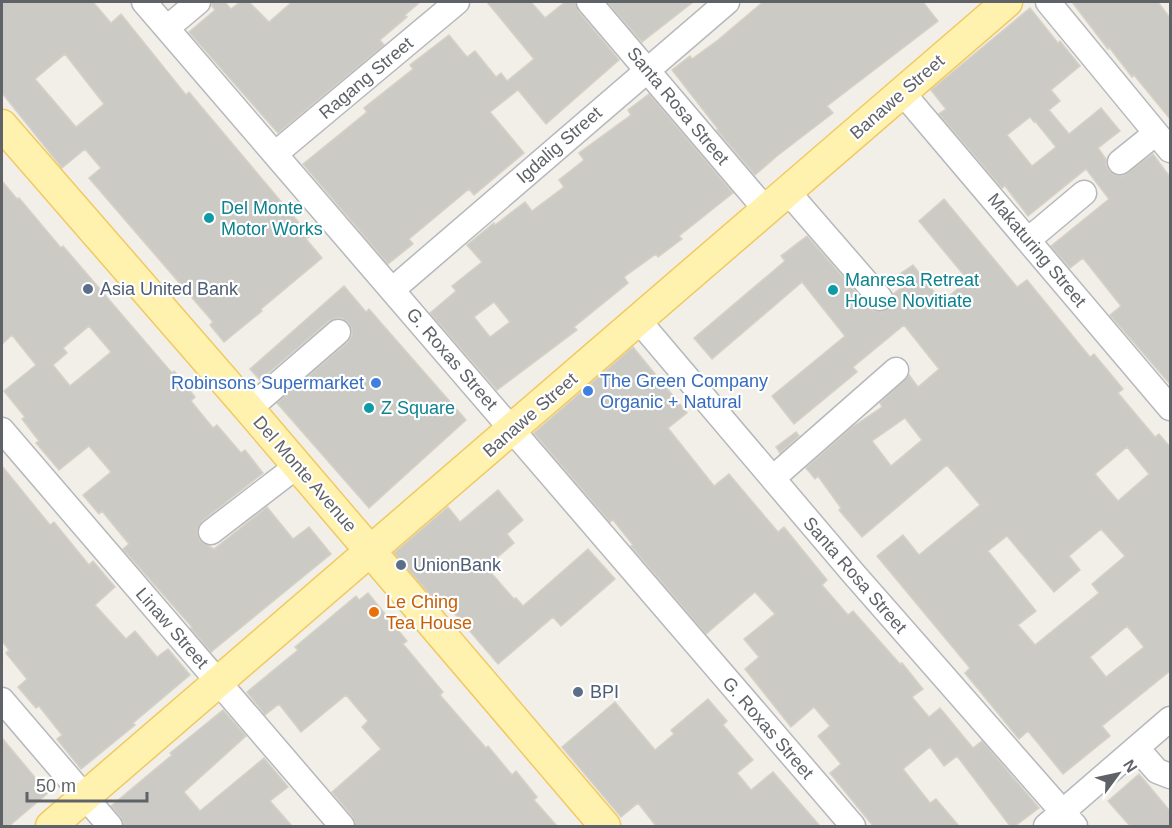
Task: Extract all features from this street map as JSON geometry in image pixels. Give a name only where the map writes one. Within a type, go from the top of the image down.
[{"type":"main road","name":"Banawe Street","points":[[51,826],[1007,2]]},
{"type":"main road","name":"Del Monte Avenue","points":[[2,125],[259,410],[297,466],[605,826]]},
{"type":"street","name":"G. Roxas Street","points":[[144,2],[853,826]]},
{"type":"street","points":[[167,28],[198,2]]},
{"type":"street","name":"Ragang Street","points":[[275,154],[457,2]]},
{"type":"street","name":"Santa Rosa Street","points":[[589,2],[647,70],[777,201],[880,298]]},
{"type":"street","name":"Igdalig Street","points":[[392,290],[727,2]]},
{"type":"street","points":[[1047,2],[1163,141],[1120,162]]},
{"type":"street","name":"Makaturing Street","points":[[902,92],[1170,408]]},
{"type":"street","points":[[1028,240],[1084,193]]},
{"type":"street","name":"Santa Rosa Street","points":[[639,321],[1061,822]]},
{"type":"street","points":[[259,410],[338,332]]},
{"type":"street","points":[[773,478],[896,370]]},
{"type":"street","name":"Linaw Street","points":[[2,430],[342,826]]},
{"type":"street","points":[[211,532],[297,466]]},
{"type":"street","points":[[2,700],[85,798],[111,822]]},
{"type":"street","points":[[1061,822],[1170,719]]},
{"type":"street","points":[[1137,748],[1157,771],[1170,777]]},
{"type":"building","points":[[2,2],[93,2],[111,23],[121,14],[186,95],[189,92],[310,236],[306,239],[322,258],[224,342],[210,325],[213,322],[89,178],[101,168],[85,149],[62,168],[2,93]],"holes":[[[65,54],[104,104],[76,127],[35,79]]]},
{"type":"building","points":[[212,2],[225,2],[231,9],[240,2],[249,2],[269,22],[292,2],[420,2],[405,15],[407,17],[380,40],[384,45],[278,133],[189,32],[215,10]]},
{"type":"building","points":[[487,2],[531,2],[545,18],[565,2],[575,2],[578,11],[619,60],[546,124],[518,90],[490,112],[524,153],[474,195],[469,189],[409,239],[413,244],[388,264],[303,164],[367,112],[364,108],[413,69],[410,65],[449,35],[467,57],[475,51],[496,77],[501,73],[507,81],[534,59]]},
{"type":"building","points":[[607,2],[693,2],[642,42]]},
{"type":"building","points":[[763,2],[923,2],[938,21],[827,106],[833,113],[755,175],[717,130],[672,70],[690,56],[692,59],[718,40]]},
{"type":"building","points":[[1072,2],[1158,2],[1170,18],[1170,119],[1134,75],[1132,77],[1109,47],[1108,49]]},
{"type":"building","points":[[1030,8],[1080,66],[1051,90],[1060,101],[1049,110],[1069,134],[1101,108],[1120,131],[1098,148],[1106,159],[1109,171],[1123,176],[1153,154],[1170,177],[1170,384],[1110,315],[1121,306],[1083,258],[1070,268],[1051,246],[1109,199],[1086,169],[1028,216],[1005,186],[1002,188],[939,114],[946,109],[931,90]],"holes":[[[1030,117],[1056,147],[1032,166],[1007,135]]]},
{"type":"building","points":[[649,94],[733,193],[679,236],[682,239],[658,257],[656,254],[624,277],[628,283],[574,327],[577,330],[497,390],[430,313],[456,291],[452,286],[482,262],[467,245],[525,202],[532,211],[564,187],[559,180],[584,160],[579,153],[631,115],[628,110]],"holes":[[[494,302],[510,322],[490,337],[474,317]]]},
{"type":"building","points":[[2,181],[61,248],[63,246],[172,373],[174,371],[195,397],[191,401],[213,428],[217,425],[241,453],[245,450],[263,473],[202,521],[197,530],[200,541],[214,549],[267,507],[293,539],[309,527],[331,554],[211,652],[123,549],[129,544],[102,511],[99,514],[83,495],[111,472],[89,446],[59,470],[36,443],[39,441],[22,419],[25,417],[4,391],[36,365],[12,335],[2,344]],"holes":[[[89,326],[111,352],[70,386],[53,365],[67,353],[63,348]]]},
{"type":"building","points":[[944,199],[1017,287],[1027,280],[1090,357],[1094,354],[1123,389],[1118,393],[1155,437],[1159,434],[1170,447],[1170,671],[1102,726],[1110,736],[1063,774],[1028,731],[1019,739],[965,673],[970,668],[877,556],[903,535],[919,555],[980,505],[947,465],[862,537],[839,510],[841,508],[818,476],[815,479],[806,468],[851,428],[882,407],[880,403],[909,375],[918,387],[939,369],[904,325],[853,367],[857,372],[794,424],[772,396],[845,336],[802,282],[712,359],[694,338],[785,261],[781,256],[807,236],[875,311],[882,312],[890,308],[894,302],[893,294],[907,283],[900,274],[913,265],[942,302],[968,280],[919,221]],"holes":[[[905,418],[922,440],[891,466],[872,441]],[[1127,447],[1149,474],[1118,501],[1095,474]],[[1101,529],[1125,556],[1092,584],[1099,593],[1035,645],[1018,625],[1036,611],[988,551],[1007,536],[1054,592],[1080,570],[1069,556]],[[1127,626],[1144,647],[1106,677],[1090,657]]]},
{"type":"building","name":"Z Square","points":[[344,286],[366,312],[369,309],[466,420],[369,508],[277,403],[348,342],[352,336],[349,323],[342,318],[329,321],[260,380],[250,369]]},
{"type":"building","points":[[633,347],[687,413],[668,428],[714,486],[729,474],[778,532],[784,527],[827,580],[822,585],[848,615],[853,611],[923,689],[912,697],[929,717],[940,708],[973,748],[982,741],[1039,808],[1015,826],[1010,826],[957,756],[944,766],[930,747],[903,769],[930,803],[936,799],[959,826],[873,826],[830,773],[841,764],[818,736],[830,726],[814,707],[791,727],[745,669],[759,657],[744,639],[775,614],[755,592],[706,634],[631,546],[633,545],[613,520],[610,522],[534,433]]},
{"type":"building","points":[[796,432],[799,436],[780,453],[776,447]]},
{"type":"building","points":[[2,466],[50,525],[54,522],[89,565],[93,561],[115,587],[95,605],[126,639],[135,631],[157,657],[168,649],[190,675],[133,723],[135,725],[81,769],[57,739],[62,735],[39,706],[36,708],[18,687],[27,679],[6,653],[9,650],[2,641]]},
{"type":"building","points":[[498,490],[523,520],[507,534],[514,543],[486,567],[523,606],[588,549],[615,579],[561,626],[553,617],[498,664],[437,593],[432,597],[394,553],[448,507],[460,522]]},
{"type":"building","points":[[368,593],[407,641],[403,644],[443,692],[440,695],[512,775],[516,771],[537,797],[534,800],[557,826],[356,826],[353,817],[332,792],[381,749],[362,727],[368,721],[346,695],[301,732],[279,704],[265,715],[247,692],[298,650],[295,647],[356,596],[359,600]]},
{"type":"building","points":[[708,699],[727,721],[723,725],[753,760],[737,773],[751,790],[773,772],[820,826],[656,826],[638,803],[621,817],[562,747],[615,702],[655,750],[674,734],[671,730]]},
{"type":"building","points":[[223,710],[246,736],[184,792],[200,811],[264,758],[288,787],[270,801],[292,826],[124,826],[121,817],[111,806],[172,755],[170,753]]},
{"type":"building","points":[[2,738],[48,793],[9,826],[2,826]]},
{"type":"building","points":[[1139,774],[1170,811],[1170,826],[1130,826],[1108,801]]},
{"type":"place","name":"Del Monte Motor Works","points":[[209,218]]},
{"type":"place","name":"Asia United Bank","points":[[88,289]]},
{"type":"place","name":"Manresa Retreat House Novitiate","points":[[833,290]]},
{"type":"place","name":"Robinsons Supermarket","points":[[376,383]]},
{"type":"place","name":"The Green Company Organic + Natural","points":[[588,391]]},
{"type":"place","name":"Z Square","points":[[369,408]]},
{"type":"place","name":"UnionBank","points":[[401,565]]},
{"type":"place","name":"Le Ching Tea House","points":[[374,612]]},
{"type":"place","name":"BPI","points":[[578,692]]}]
